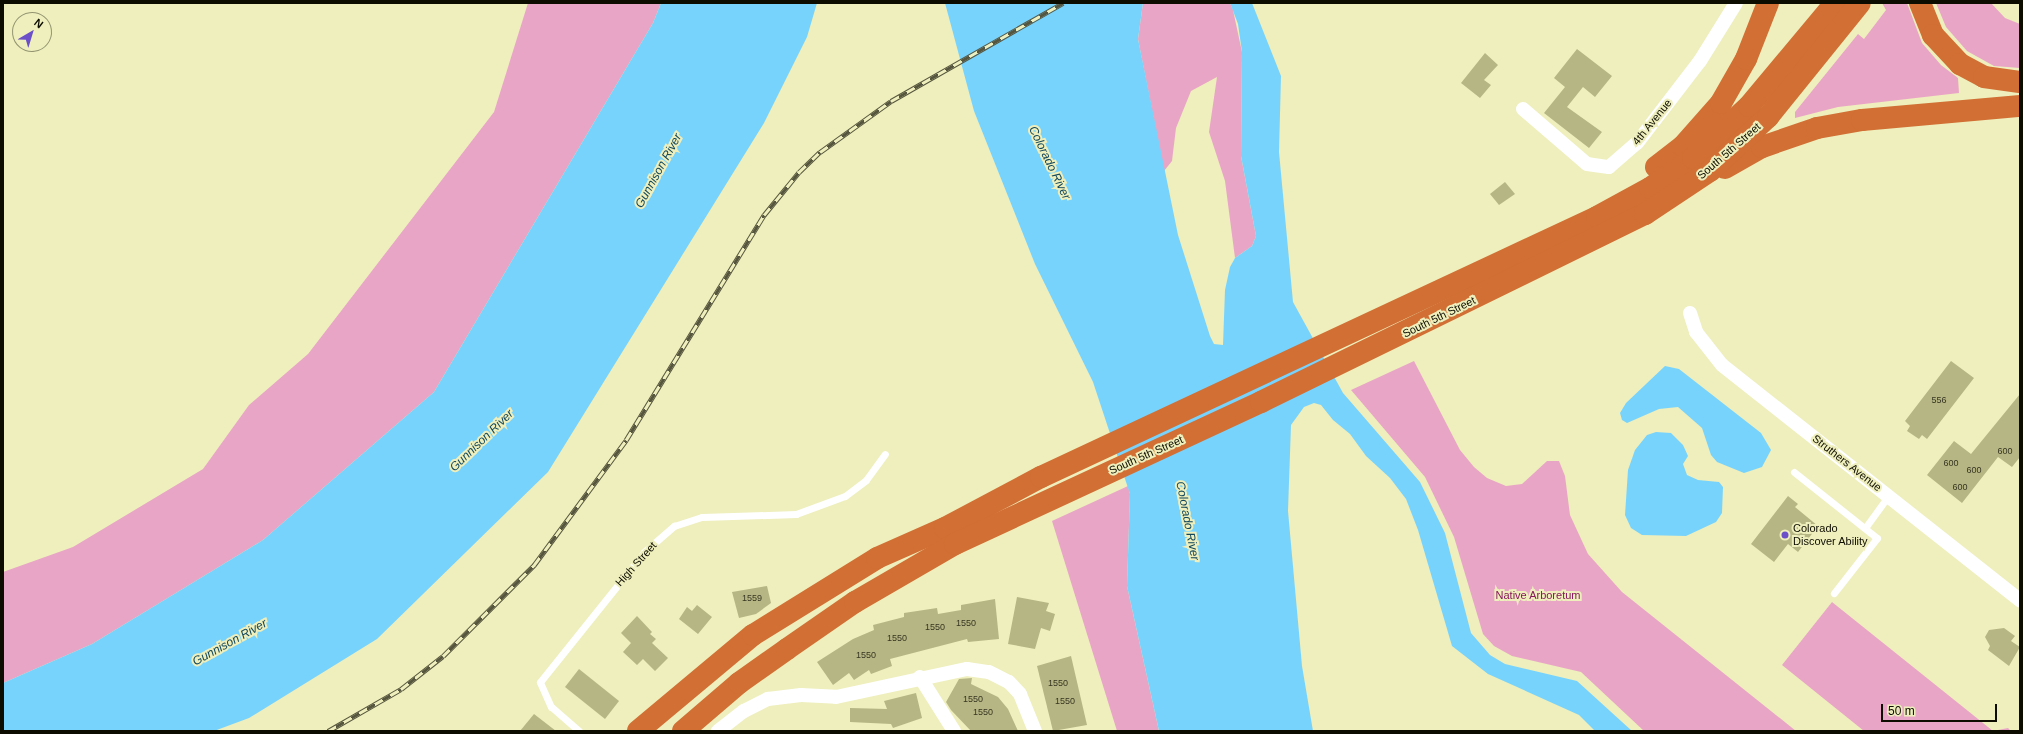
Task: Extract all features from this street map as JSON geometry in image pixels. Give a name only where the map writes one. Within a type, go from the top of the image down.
[{"type":"highway","points":[[1597,217],[1683,146],[1720,103],[1746,59],[1768,3]]},
{"type":"highway","name":"South 5th Street","points":[[950,536],[1041,477],[1597,217],[1650,188],[1722,133],[1774,78],[1835,3]]},
{"type":"highway","name":"South 5th Street","points":[[950,536],[1051,498],[1261,402],[1501,287],[1660,204],[1710,171],[1768,117],[1860,3]]},
{"type":"highway","points":[[1920,3],[1933,35],[1960,64],[1984,77],[2020,82]]},
{"type":"highway","points":[[1660,204],[1762,147],[1817,128],[1862,120],[2020,106]]},
{"type":"highway","points":[[638,731],[753,635],[877,558],[950,536]]},
{"type":"highway","points":[[683,731],[739,683],[950,536]]},
{"type":"highway","points":[[654,731],[768,640],[848,589],[877,558]]},
{"type":"street","name":"4th Avenue","points":[[1523,109],[1587,164],[1609,167],[1637,142],[1700,62],[1736,3]]},
{"type":"street","name":"Struthers Avenue","points":[[1690,313],[1696,332],[1722,365],[2020,600]]},
{"type":"street","points":[[718,731],[744,711],[768,699],[801,695],[836,697],[920,677],[968,669],[989,672],[1009,682],[1020,694],[1035,731]]},
{"type":"street","points":[[920,677],[954,731]]},
{"type":"lane","name":"High Street","points":[[579,731],[551,707],[540,682],[644,552],[674,526],[702,517],[796,514],[845,496],[866,480],[885,454]]},
{"type":"lane","points":[[1794,472],[1877,538],[1834,593]]},
{"type":"lane","points":[[1864,528],[1888,496]]},
{"type":"green space","points":[[528,3],[661,3],[653,23],[434,392],[263,540],[92,644],[3,683],[3,572],[73,547],[203,469],[249,405],[308,354],[494,112]]},
{"type":"green space","points":[[1143,3],[1230,3],[1233,10],[1242,52],[1241,156],[1256,236],[1252,246],[1235,258],[1225,181],[1209,132],[1217,77],[1191,91],[1176,128],[1172,161],[1164,171],[1138,39]]},
{"type":"green space","points":[[1882,3],[1907,3],[1922,43],[1941,65],[1958,78],[1959,93],[1838,107],[1795,118],[1795,112],[1858,34],[1864,39],[1886,10]]},
{"type":"green space","points":[[1936,3],[1991,3],[2005,18],[2020,24],[2020,68],[1994,66],[1967,51],[1946,27]]},
{"type":"green space","name":"Native Arboretum","points":[[1414,361],[1460,450],[1474,467],[1487,478],[1506,486],[1522,484],[1547,461],[1559,461],[1565,476],[1570,515],[1588,554],[1622,592],[1796,731],[1644,731],[1581,672],[1512,656],[1494,646],[1483,634],[1454,537],[1425,477],[1351,390]]},
{"type":"green space","points":[[1128,486],[1130,494],[1127,586],[1159,731],[1117,731],[1052,521]]},
{"type":"green space","points":[[1832,602],[1993,731],[1864,731],[1782,665]]},
{"type":"green space","points":[[2008,728],[2011,731],[1993,731]]},
{"type":"water","name":"Gunnison River","points":[[661,3],[817,3],[807,37],[764,123],[548,472],[377,639],[249,718],[214,731],[3,731],[3,683],[92,644],[263,540],[434,392],[653,23]]},
{"type":"water","name":"Colorado River","points":[[945,3],[1143,3],[1138,39],[1178,235],[1210,336],[1214,344],[1223,345],[1225,290],[1230,267],[1235,258],[1252,246],[1256,236],[1241,156],[1242,52],[1238,24],[1230,3],[1252,3],[1281,76],[1279,152],[1293,302],[1343,393],[1420,482],[1445,533],[1471,633],[1490,655],[1505,664],[1577,681],[1632,731],[1595,731],[1579,715],[1488,674],[1452,646],[1418,530],[1406,499],[1390,478],[1366,456],[1350,434],[1333,420],[1321,405],[1314,403],[1304,407],[1291,425],[1288,511],[1302,666],[1313,731],[1159,731],[1127,586],[1130,494],[1093,382],[1035,264],[974,111]]},
{"type":"water","points":[[1665,366],[1679,369],[1761,433],[1771,450],[1762,467],[1744,473],[1717,462],[1711,455],[1702,428],[1678,407],[1659,409],[1627,423],[1622,420],[1620,413],[1626,403]]},
{"type":"water","points":[[1656,432],[1671,433],[1683,445],[1688,456],[1683,464],[1687,475],[1698,480],[1719,482],[1723,487],[1722,513],[1716,522],[1686,536],[1642,535],[1631,528],[1625,515],[1628,470],[1635,450],[1647,435]]},
{"type":"building","points":[[1577,49],[1612,76],[1595,97],[1583,87],[1567,107],[1602,132],[1589,148],[1544,113],[1565,87],[1554,78]]},
{"type":"building","points":[[1485,53],[1498,65],[1484,80],[1491,85],[1480,98],[1461,83]]},
{"type":"building","points":[[1505,182],[1515,194],[1499,205],[1490,194]]},
{"type":"building","points":[[1951,361],[1974,378],[1927,439],[1922,435],[1919,439],[1907,431],[1910,426],[1905,421]]},
{"type":"building","points":[[2020,394],[2020,457],[2012,467],[1998,457],[1962,503],[1927,475],[1954,441],[1971,454]]},
{"type":"building","name":"Colorado Discover Ability","points":[[1788,496],[1798,504],[1795,507],[1818,526],[1798,552],[1788,544],[1774,562],[1751,544]]},
{"type":"building","points":[[767,586],[771,603],[756,614],[739,618],[732,592]]},
{"type":"building","points":[[1017,597],[1049,603],[1046,611],[1055,614],[1050,631],[1041,628],[1035,649],[1008,644]]},
{"type":"building","points":[[995,599],[999,639],[968,642],[967,639],[890,659],[892,666],[871,674],[869,670],[854,680],[849,673],[833,685],[817,662],[853,639],[874,630],[873,625],[904,617],[904,613],[937,608],[938,614],[961,610],[961,605]]},
{"type":"building","points":[[697,605],[712,617],[698,634],[679,619],[687,607],[692,611]]},
{"type":"building","points":[[637,616],[652,632],[650,634],[656,639],[652,643],[668,658],[655,671],[643,659],[637,665],[623,652],[631,643],[621,633]]},
{"type":"building","points":[[2004,628],[2015,636],[2011,641],[2020,647],[2009,666],[1988,650],[1990,646],[1985,637],[1989,630]]},
{"type":"building","points":[[1071,656],[1087,725],[1053,731],[1037,666]]},
{"type":"building","points":[[579,669],[619,701],[605,719],[565,687]]},
{"type":"building","points":[[972,678],[971,684],[998,697],[1008,709],[1018,731],[971,731],[951,710],[946,702],[959,679]]},
{"type":"building","points":[[916,693],[922,718],[893,728],[891,724],[850,722],[850,708],[887,709],[884,701]]},
{"type":"building","points":[[534,714],[556,731],[520,731]]},
{"type":"railway","points":[[328,731],[401,689],[443,656],[534,565],[626,440],[764,215],[799,172],[820,152],[891,101],[1063,3]]},
{"type":"place","name":"Colorado Discover Ability","points":[[1785,535]]}]
